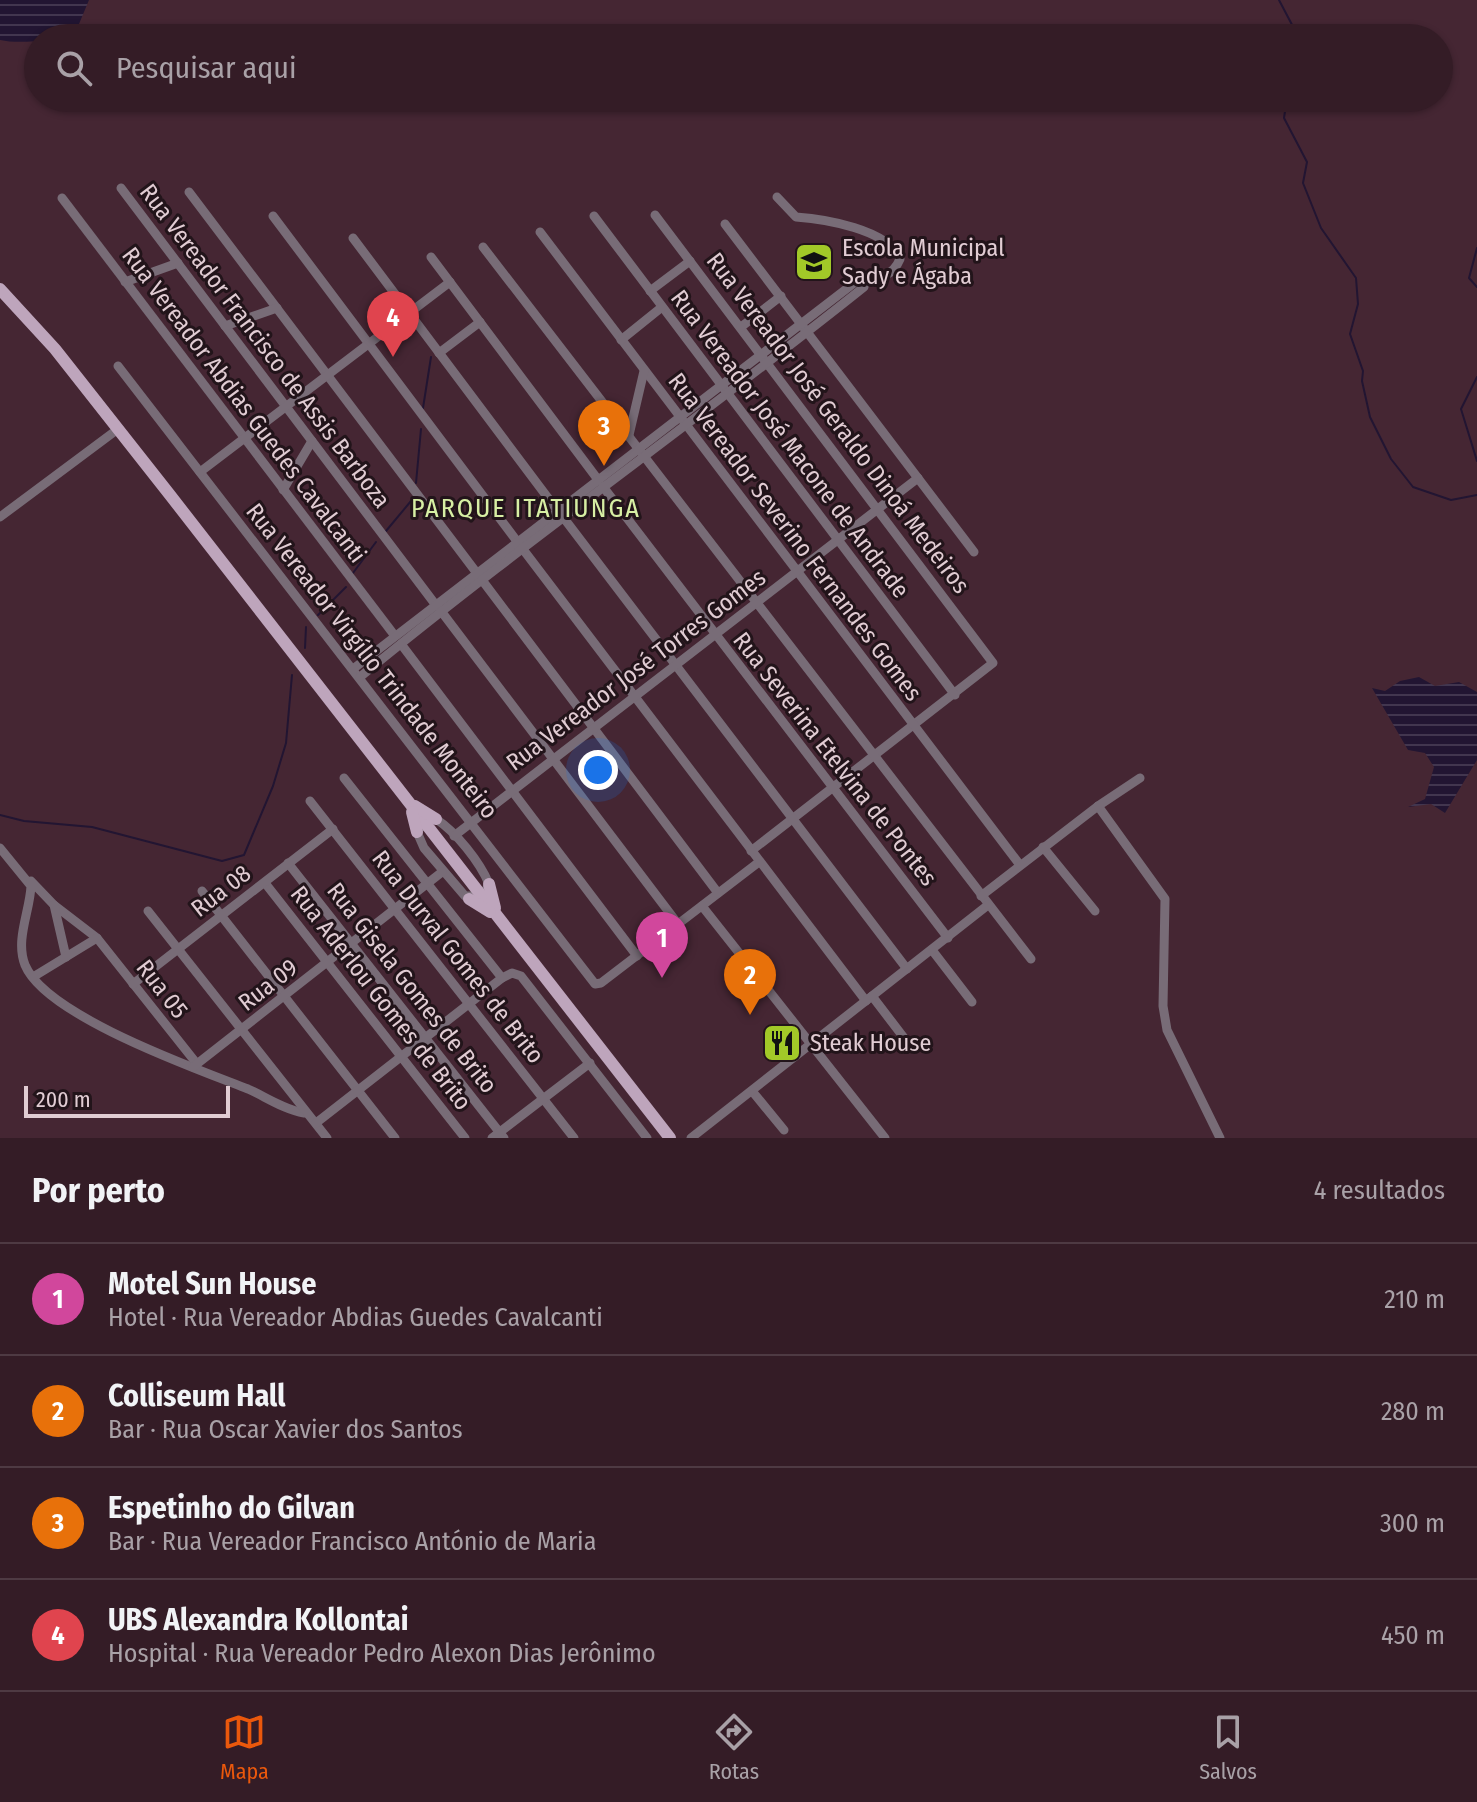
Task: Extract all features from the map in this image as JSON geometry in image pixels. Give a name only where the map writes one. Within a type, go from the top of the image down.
[{"type":"main road","points":[[0,289],[55,349],[409,804],[486,890],[498,916],[670,1138]]},
{"type":"main road","points":[[409,804],[426,824]]},
{"type":"main road","points":[[469,899],[498,916]]},
{"type":"street","name":"Rua Vereador Francisco de Assis Barboza","points":[[121,188],[678,924]]},
{"type":"street","points":[[189,192],[718,893]]},
{"type":"street","points":[[724,390],[768,363],[858,280],[887,276],[897,267],[900,259],[893,246],[830,219],[796,217],[777,197]]},
{"type":"street","name":"Rua Vereador Abdias Guedes Cavalcanti","points":[[62,198],[637,956]]},
{"type":"street","name":"Rua Vereador José Geraldo Dinoá Medeiros","points":[[655,215],[990,656],[993,665],[955,695]]},
{"type":"street","points":[[273,216],[759,862],[911,1047]]},
{"type":"street","name":"Rua Vereador José Macone de Andrade","points":[[594,216],[955,695]]},
{"type":"street","points":[[725,224],[974,552]]},
{"type":"street","name":"Rua Vereador Severino Fernandes Gomes","points":[[540,232],[1020,865]]},
{"type":"street","points":[[353,238],[907,969]]},
{"type":"street","points":[[483,247],[1031,959]]},
{"type":"street","name":"Rua Severina Etelvina de Pontes","points":[[431,257],[948,938]]},
{"type":"street","points":[[650,291],[690,261]]},
{"type":"street","points":[[125,282],[178,263]]},
{"type":"street","points":[[200,472],[450,282]]},
{"type":"street","points":[[741,327],[781,296]]},
{"type":"street","points":[[621,340],[662,307]]},
{"type":"street","points":[[225,326],[277,308]]},
{"type":"street","points":[[439,353],[480,322]]},
{"type":"street","points":[[360,677],[398,640],[519,544],[644,454],[724,390],[762,354],[805,328]]},
{"type":"street","name":"Rua Vereador Virgílio Trindade Monteiro","points":[[118,366],[592,982],[601,983],[637,956]]},
{"type":"street","points":[[629,435],[644,371]]},
{"type":"street","points":[[0,517],[118,429]]},
{"type":"street","points":[[283,490],[312,441]]},
{"type":"street","name":"Rua Vereador José Torres Gomes","points":[[454,836],[918,478]]},
{"type":"street","points":[[353,669],[398,640]]},
{"type":"street","points":[[751,851],[955,695]]},
{"type":"street","points":[[344,778],[502,978]]},
{"type":"street","points":[[981,896],[1098,806],[1140,778]]},
{"type":"street","name":"Rua Durval Gomes de Brito","points":[[310,801],[574,1138]]},
{"type":"street","points":[[1098,806],[1165,899],[1163,1006],[1170,1041],[1220,1138]]},
{"type":"street","points":[[426,824],[454,836],[486,890],[469,899],[442,872],[421,843],[426,824]]},
{"type":"street","name":"Rua 08","points":[[133,984],[333,829]]},
{"type":"street","points":[[1043,847],[1095,911]]},
{"type":"street","name":"Rua 05","points":[[0,848],[54,905],[97,938],[195,1066]]},
{"type":"street","points":[[637,956],[759,862]]},
{"type":"street","name":"Rua Gisela Gomes de Brito","points":[[288,863],[499,1136]]},
{"type":"street","name":"Rua 09","points":[[195,1066],[442,872]]},
{"type":"street","points":[[28,878],[31,895],[23,953],[33,977],[69,1008],[92,1021],[304,1113]]},
{"type":"street","name":"Rua Aderlou Gomes de Brito","points":[[265,883],[465,1138]]},
{"type":"street","points":[[202,891],[395,1138]]},
{"type":"street","points":[[54,905],[66,957]]},
{"type":"street","points":[[691,1138],[988,905]]},
{"type":"street","points":[[702,906],[885,1138]]},
{"type":"street","points":[[148,911],[304,1113],[327,1138]]},
{"type":"street","points":[[33,977],[97,938]]},
{"type":"street","points":[[932,950],[972,1002]]},
{"type":"street","points":[[316,1123],[512,973],[521,976],[647,1138]]},
{"type":"street","points":[[499,1136],[590,1063]]},
{"type":"street","points":[[752,1091],[784,1130]]},
{"type":"shaded area","points":[[0,0],[89,0],[79,24],[24,24],[24,42],[0,40]]},
{"type":"shaded area","points":[[1419,677],[1435,686],[1459,682],[1477,692],[1477,760],[1445,813],[1431,804],[1408,807],[1425,799],[1434,767],[1425,753],[1408,750],[1372,688],[1385,691],[1400,681]]},
{"type":"waterway","points":[[1279,0],[1292,24]]},
{"type":"waterway","points":[[1285,112],[1284,118],[1307,162],[1303,183],[1321,228],[1356,278],[1358,304],[1350,334],[1363,371],[1362,381],[1370,417],[1391,459],[1413,487],[1451,500],[1477,495]]},
{"type":"waterway","points":[[1477,248],[1469,278],[1477,287]]},
{"type":"waterway","points":[[423,408],[431,357]]},
{"type":"waterway","points":[[1477,377],[1461,409],[1477,461]]},
{"type":"waterway","points":[[416,483],[421,429]]},
{"type":"waterway","points":[[386,531],[411,501]]},
{"type":"waterway","points":[[353,573],[376,542]]},
{"type":"waterway","points":[[318,615],[346,587]]},
{"type":"waterway","points":[[305,648],[306,627]]},
{"type":"waterway","points":[[0,815],[24,821],[92,827],[222,861],[244,855],[273,786],[286,743],[292,675]]},
{"type":"place","name":"Escola Municipal Sady e Ágaba","points":[[814,262]]},
{"type":"place","name":"UBS Alexandra Kollontai","points":[[393,357]]},
{"type":"place","name":"Espetinho do Gilvan","points":[[604,466]]},
{"type":"place","name":"Motel Sun House","points":[[662,978]]},
{"type":"place","name":"Colliseum Hall","points":[[750,1015]]},
{"type":"place","name":"Steak House","points":[[782,1043]]},
{"type":"district","name":"PARQUE ITATIUNGA","points":[[526,508]]}]
